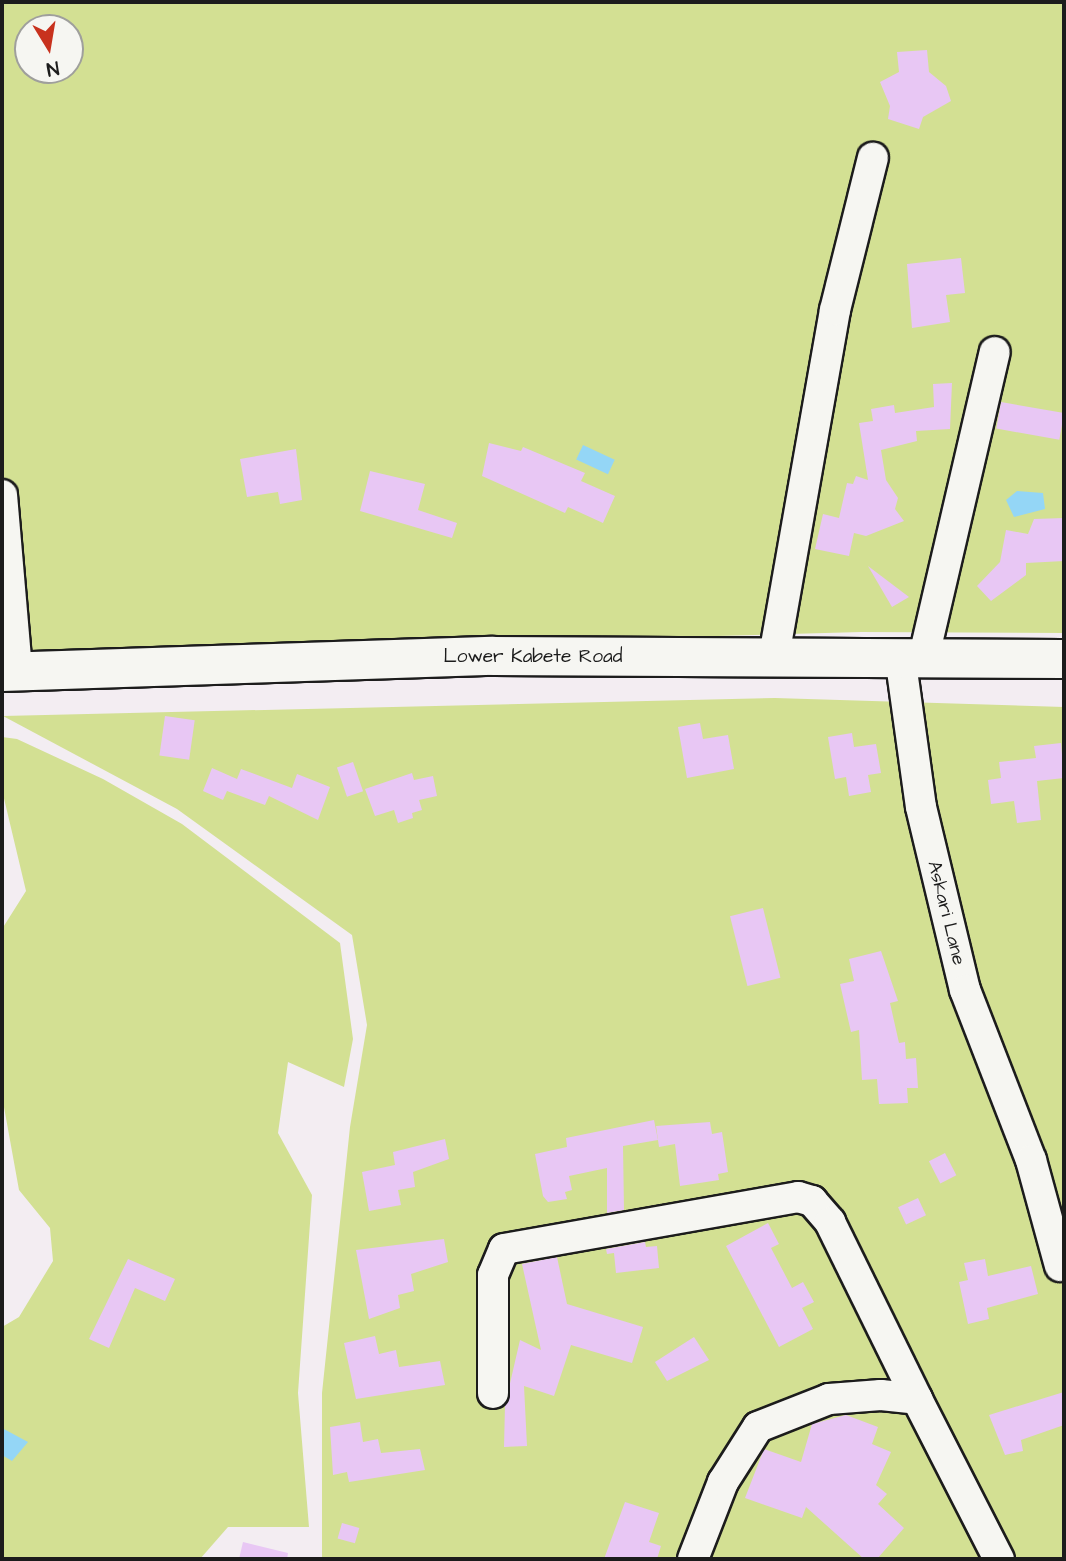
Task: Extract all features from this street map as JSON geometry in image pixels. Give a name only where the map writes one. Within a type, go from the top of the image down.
[{"type":"main road","name":"Lower Kabete Road","points":[[9,672],[315,659],[774,656],[1064,659]]},
{"type":"street","points":[[774,656],[835,310],[873,158]]},
{"type":"street","points":[[912,656],[995,352]]},
{"type":"street","points":[[2,495],[9,672]]},
{"type":"street","name":"Askari Lane","points":[[912,656],[921,807],[965,990],[1031,1160],[1060,1266]]},
{"type":"street","points":[[494,1393],[493,1275],[504,1249],[798,1197],[812,1201],[830,1222],[999,1559]]},
{"type":"street","points":[[693,1559],[739,1449],[765,1422],[848,1396],[917,1399]]},
{"type":"green space","points":[[2,2],[1064,2],[1064,633],[861,632],[2,656]]},
{"type":"green space","points":[[775,698],[1064,707],[1064,1559],[322,1559],[322,1393],[350,1127],[367,1025],[352,935],[177,809],[3,716]]},
{"type":"green space","points":[[2,737],[17,739],[103,779],[182,824],[340,943],[353,1039],[344,1087],[288,1062],[278,1133],[312,1195],[298,1393],[309,1527],[228,1527],[200,1559],[2,1559],[2,1327],[19,1317],[53,1261],[50,1228],[19,1190],[2,1096],[2,929],[26,891],[2,790]]},
{"type":"water","points":[[583,445],[615,460],[608,474],[576,460]]},
{"type":"water","points":[[1017,491],[1043,493],[1045,509],[1014,517],[1006,500]]},
{"type":"water","points":[[2,1428],[28,1442],[12,1461],[2,1455]]},
{"type":"building","points":[[927,50],[929,72],[946,86],[951,101],[923,117],[919,129],[888,119],[890,106],[880,82],[899,72],[897,52]]},
{"type":"building","points":[[961,258],[965,293],[946,295],[950,322],[912,328],[907,264]]},
{"type":"building","points":[[952,383],[950,429],[916,431],[917,441],[881,450],[886,480],[898,498],[895,509],[904,521],[866,536],[854,533],[849,556],[815,549],[823,514],[839,518],[847,483],[853,484],[856,476],[868,480],[859,423],[873,421],[871,409],[894,405],[895,413],[934,407],[933,384]]},
{"type":"building","points":[[1001,402],[1064,413],[1059,440],[996,429]]},
{"type":"building","points":[[489,443],[521,451],[523,447],[585,473],[581,481],[615,496],[603,523],[568,507],[565,513],[482,476]]},
{"type":"building","points":[[296,449],[302,500],[280,504],[278,492],[247,497],[240,459]]},
{"type":"building","points":[[370,471],[425,484],[418,510],[457,523],[452,538],[360,511]]},
{"type":"building","points":[[1064,518],[1064,561],[1026,563],[1026,575],[991,601],[977,586],[1000,562],[1006,530],[1028,534],[1034,519]]},
{"type":"building","points":[[868,566],[909,597],[892,607]]},
{"type":"building","points":[[165,716],[195,720],[189,760],[159,756]]},
{"type":"building","points":[[700,723],[703,739],[728,735],[734,769],[687,778],[678,727]]},
{"type":"building","points":[[852,733],[854,747],[876,744],[881,773],[868,775],[871,792],[849,796],[846,777],[835,779],[828,737]]},
{"type":"building","points":[[1061,743],[1064,778],[1037,781],[1041,820],[1017,823],[1014,801],[991,804],[988,780],[1001,778],[999,762],[1036,758],[1034,746]]},
{"type":"building","points":[[353,762],[363,791],[347,797],[337,768]]},
{"type":"building","points":[[212,768],[237,779],[241,769],[292,788],[297,774],[330,787],[318,820],[269,796],[265,805],[227,791],[223,800],[203,791]]},
{"type":"building","points":[[412,773],[414,780],[433,776],[437,796],[419,800],[422,810],[412,813],[413,818],[398,823],[394,810],[375,816],[365,789]]},
{"type":"building","points":[[763,908],[780,978],[747,986],[730,916]]},
{"type":"building","points":[[881,951],[898,1001],[890,1003],[899,1043],[905,1042],[906,1059],[916,1058],[918,1088],[907,1088],[908,1103],[879,1104],[877,1079],[862,1080],[859,1030],[851,1032],[840,984],[854,981],[849,959]]},
{"type":"building","points":[[654,1120],[658,1140],[623,1146],[624,1210],[607,1213],[607,1168],[569,1176],[572,1190],[565,1192],[567,1199],[548,1202],[543,1196],[535,1154],[567,1147],[566,1138]]},
{"type":"building","points":[[710,1122],[712,1134],[722,1132],[728,1172],[718,1174],[719,1180],[680,1186],[675,1144],[659,1147],[656,1126]]},
{"type":"building","points":[[445,1139],[449,1159],[413,1172],[415,1187],[398,1190],[401,1205],[369,1211],[362,1172],[395,1165],[393,1152]]},
{"type":"building","points":[[945,1153],[956,1175],[940,1183],[929,1161]]},
{"type":"building","points":[[918,1198],[926,1215],[906,1225],[898,1207]]},
{"type":"building","points":[[768,1223],[779,1244],[771,1248],[792,1288],[803,1282],[814,1302],[802,1308],[813,1329],[779,1347],[726,1246]]},
{"type":"building","points":[[444,1239],[448,1262],[411,1274],[414,1291],[398,1295],[400,1308],[369,1319],[356,1250]]},
{"type":"building","points":[[645,1242],[646,1247],[657,1246],[659,1268],[616,1273],[614,1253],[607,1254],[606,1249]]},
{"type":"building","points":[[557,1257],[567,1304],[643,1327],[632,1363],[571,1345],[554,1396],[524,1386],[527,1446],[504,1447],[505,1405],[520,1340],[541,1350],[522,1264]]},
{"type":"building","points":[[128,1259],[175,1279],[165,1301],[135,1288],[109,1348],[89,1339]]},
{"type":"building","points":[[985,1259],[988,1276],[1031,1266],[1038,1294],[987,1308],[989,1319],[968,1324],[959,1282],[968,1280],[964,1263]]},
{"type":"building","points":[[375,1336],[379,1354],[396,1350],[399,1367],[440,1361],[445,1385],[356,1399],[344,1343]]},
{"type":"building","points":[[694,1337],[709,1360],[667,1381],[655,1362]]},
{"type":"building","points":[[1064,1392],[1064,1425],[1021,1440],[1023,1451],[1005,1455],[989,1415]]},
{"type":"building","points":[[846,1415],[878,1427],[872,1444],[891,1452],[876,1485],[887,1494],[878,1504],[904,1528],[877,1559],[864,1559],[806,1507],[802,1518],[745,1498],[764,1449],[801,1462],[812,1424]]},
{"type":"building","points":[[360,1422],[363,1442],[378,1439],[381,1453],[420,1449],[425,1470],[349,1482],[347,1472],[333,1475],[330,1427]]},
{"type":"building","points":[[625,1502],[659,1513],[649,1542],[661,1546],[657,1559],[604,1559]]},
{"type":"building","points":[[342,1523],[359,1528],[355,1543],[338,1538]]},
{"type":"building","points":[[243,1542],[288,1553],[287,1559],[239,1559]]}]
